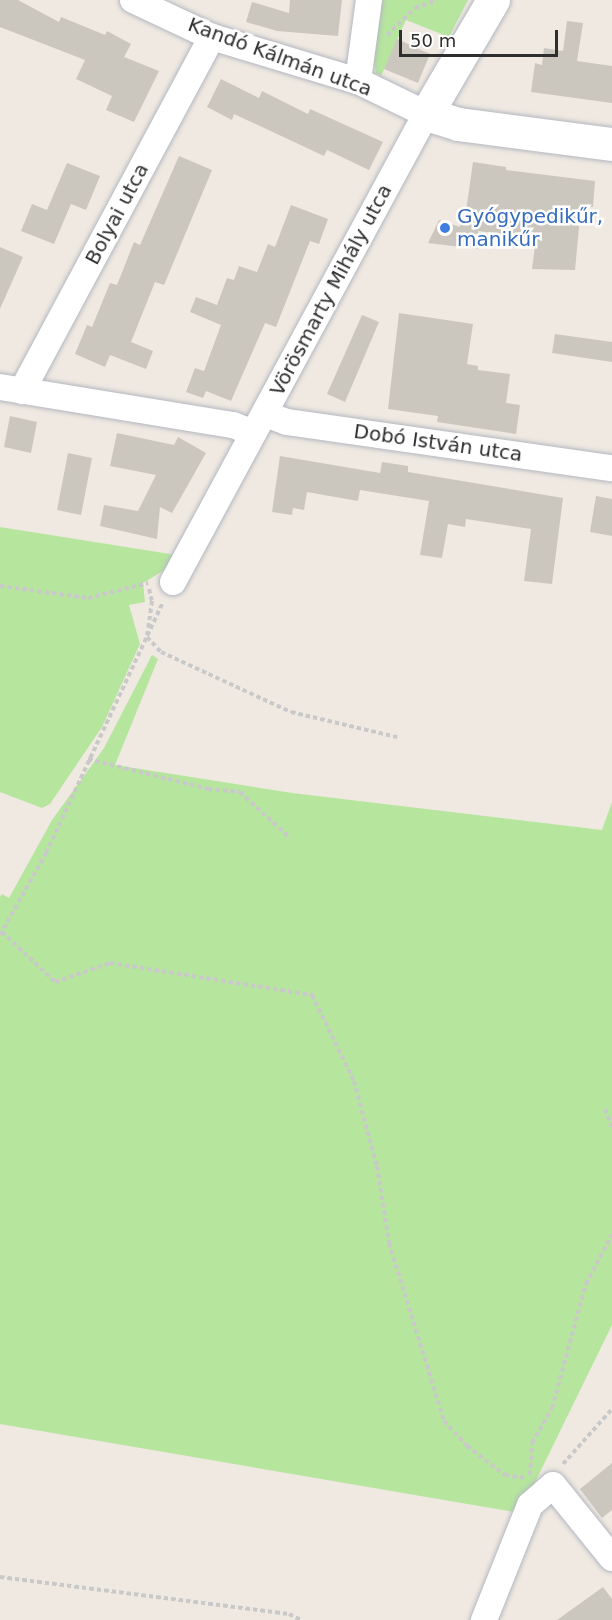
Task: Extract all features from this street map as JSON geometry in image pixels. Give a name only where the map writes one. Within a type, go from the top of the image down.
[{"type":"street","name":"Kandó Kálmán utca","points":[[133,0],[212,37],[358,81],[426,114]]},
{"type":"street","points":[[358,81],[369,0]]},
{"type":"street","name":"Vörösmarty Mihály utca","points":[[166,578],[258,423],[426,114],[493,0]]},
{"type":"street","name":"Bolyai utca","points":[[11,389],[212,37]]},
{"type":"street","points":[[426,114],[458,124],[612,144]]},
{"type":"street","name":"Dobó István utca","points":[[11,389],[233,425],[287,422],[612,468]]},
{"type":"street","points":[[484,1620],[541,1482],[612,1558]]},
{"type":"path","points":[[362,55],[415,8],[437,0]]},
{"type":"path","points":[[0,586],[88,597],[166,578]]},
{"type":"path","points":[[166,578],[147,637],[61,819],[1,933],[55,982],[110,963],[312,996],[354,1081],[377,1166],[389,1243],[444,1421],[467,1446],[504,1475],[541,1482],[532,1443],[552,1408],[586,1284],[612,1234]]},
{"type":"path","points":[[147,637],[152,601],[166,578]]},
{"type":"path","points":[[147,637],[161,652],[291,712],[397,737]]},
{"type":"path","points":[[88,759],[208,789],[240,792],[290,838]]},
{"type":"path","points":[[605,1109],[612,1127]]},
{"type":"path","points":[[565,1461],[612,1409]]},
{"type":"path","points":[[0,1577],[289,1614],[301,1620]]},
{"type":"green space","points":[[373,0],[468,0],[449,37],[406,20],[381,76],[376,73],[372,49]]},
{"type":"green space","points":[[0,527],[170,554],[181,560],[143,583],[145,602],[129,605],[140,644],[102,727],[50,804],[42,808],[0,792]]},
{"type":"green space","points":[[152,655],[158,659],[115,765],[292,793],[602,830],[612,802],[612,1325],[520,1513],[0,1424],[0,897],[2,894],[9,898],[52,820],[104,748]]},
{"type":"building","points":[[0,0],[18,0],[59,22],[61,17],[105,35],[107,31],[131,44],[124,57],[159,71],[134,122],[106,110],[112,96],[76,79],[85,60],[0,27]]},
{"type":"building","points":[[290,0],[342,0],[338,36],[277,31],[246,22],[252,2],[289,13]]},
{"type":"building","points":[[567,21],[583,23],[577,61],[612,66],[612,103],[531,92],[535,63],[542,65],[544,48],[563,51]]},
{"type":"building","points":[[397,39],[430,54],[418,83],[384,69]]},
{"type":"building","points":[[221,79],[259,98],[262,91],[308,114],[310,109],[383,142],[369,170],[327,150],[324,156],[234,114],[232,120],[207,107]]},
{"type":"building","points":[[179,156],[212,170],[164,285],[155,282],[131,342],[153,351],[146,369],[110,355],[105,367],[75,354],[87,325],[92,327],[110,283],[117,285],[134,242],[140,245]]},
{"type":"building","points":[[473,162],[506,167],[506,170],[595,181],[593,207],[581,206],[575,270],[532,269],[536,238],[478,231],[478,249],[428,243],[439,220],[460,227],[462,210],[466,211]]},
{"type":"building","points":[[67,163],[100,176],[86,210],[71,204],[54,244],[21,231],[32,204],[47,210]]},
{"type":"building","points":[[291,205],[328,219],[319,244],[310,241],[276,327],[265,323],[231,401],[206,391],[203,398],[186,392],[195,368],[204,371],[221,325],[190,312],[196,297],[217,305],[227,278],[234,280],[239,266],[257,272],[268,244],[275,247]]},
{"type":"building","points":[[0,247],[23,257],[0,309]]},
{"type":"building","points":[[399,313],[473,324],[467,364],[478,366],[478,370],[510,374],[506,403],[520,405],[516,434],[437,422],[438,416],[388,409]]},
{"type":"building","points":[[362,315],[379,322],[345,402],[327,394]]},
{"type":"building","points":[[555,334],[612,342],[612,362],[552,353]]},
{"type":"building","points":[[10,416],[37,422],[31,453],[4,447]]},
{"type":"building","points":[[117,433],[174,445],[178,437],[206,453],[172,513],[160,507],[157,539],[100,526],[104,505],[138,511],[156,475],[110,466]]},
{"type":"building","points":[[68,453],[92,458],[81,515],[57,510]]},
{"type":"building","points":[[280,456],[380,473],[382,462],[408,466],[408,472],[563,498],[552,584],[524,581],[531,529],[466,519],[465,527],[448,524],[442,558],[420,555],[429,501],[360,490],[358,501],[307,492],[304,510],[293,508],[292,515],[272,512]]},
{"type":"building","points":[[596,496],[612,499],[612,536],[590,532]]},
{"type":"building","points":[[612,1463],[612,1510],[602,1518],[580,1489]]},
{"type":"building","points":[[603,1587],[612,1599],[612,1620],[557,1620]]},
{"type":"place","name":"Gyógypedikűr, manikűr","points":[[445,228]]}]
